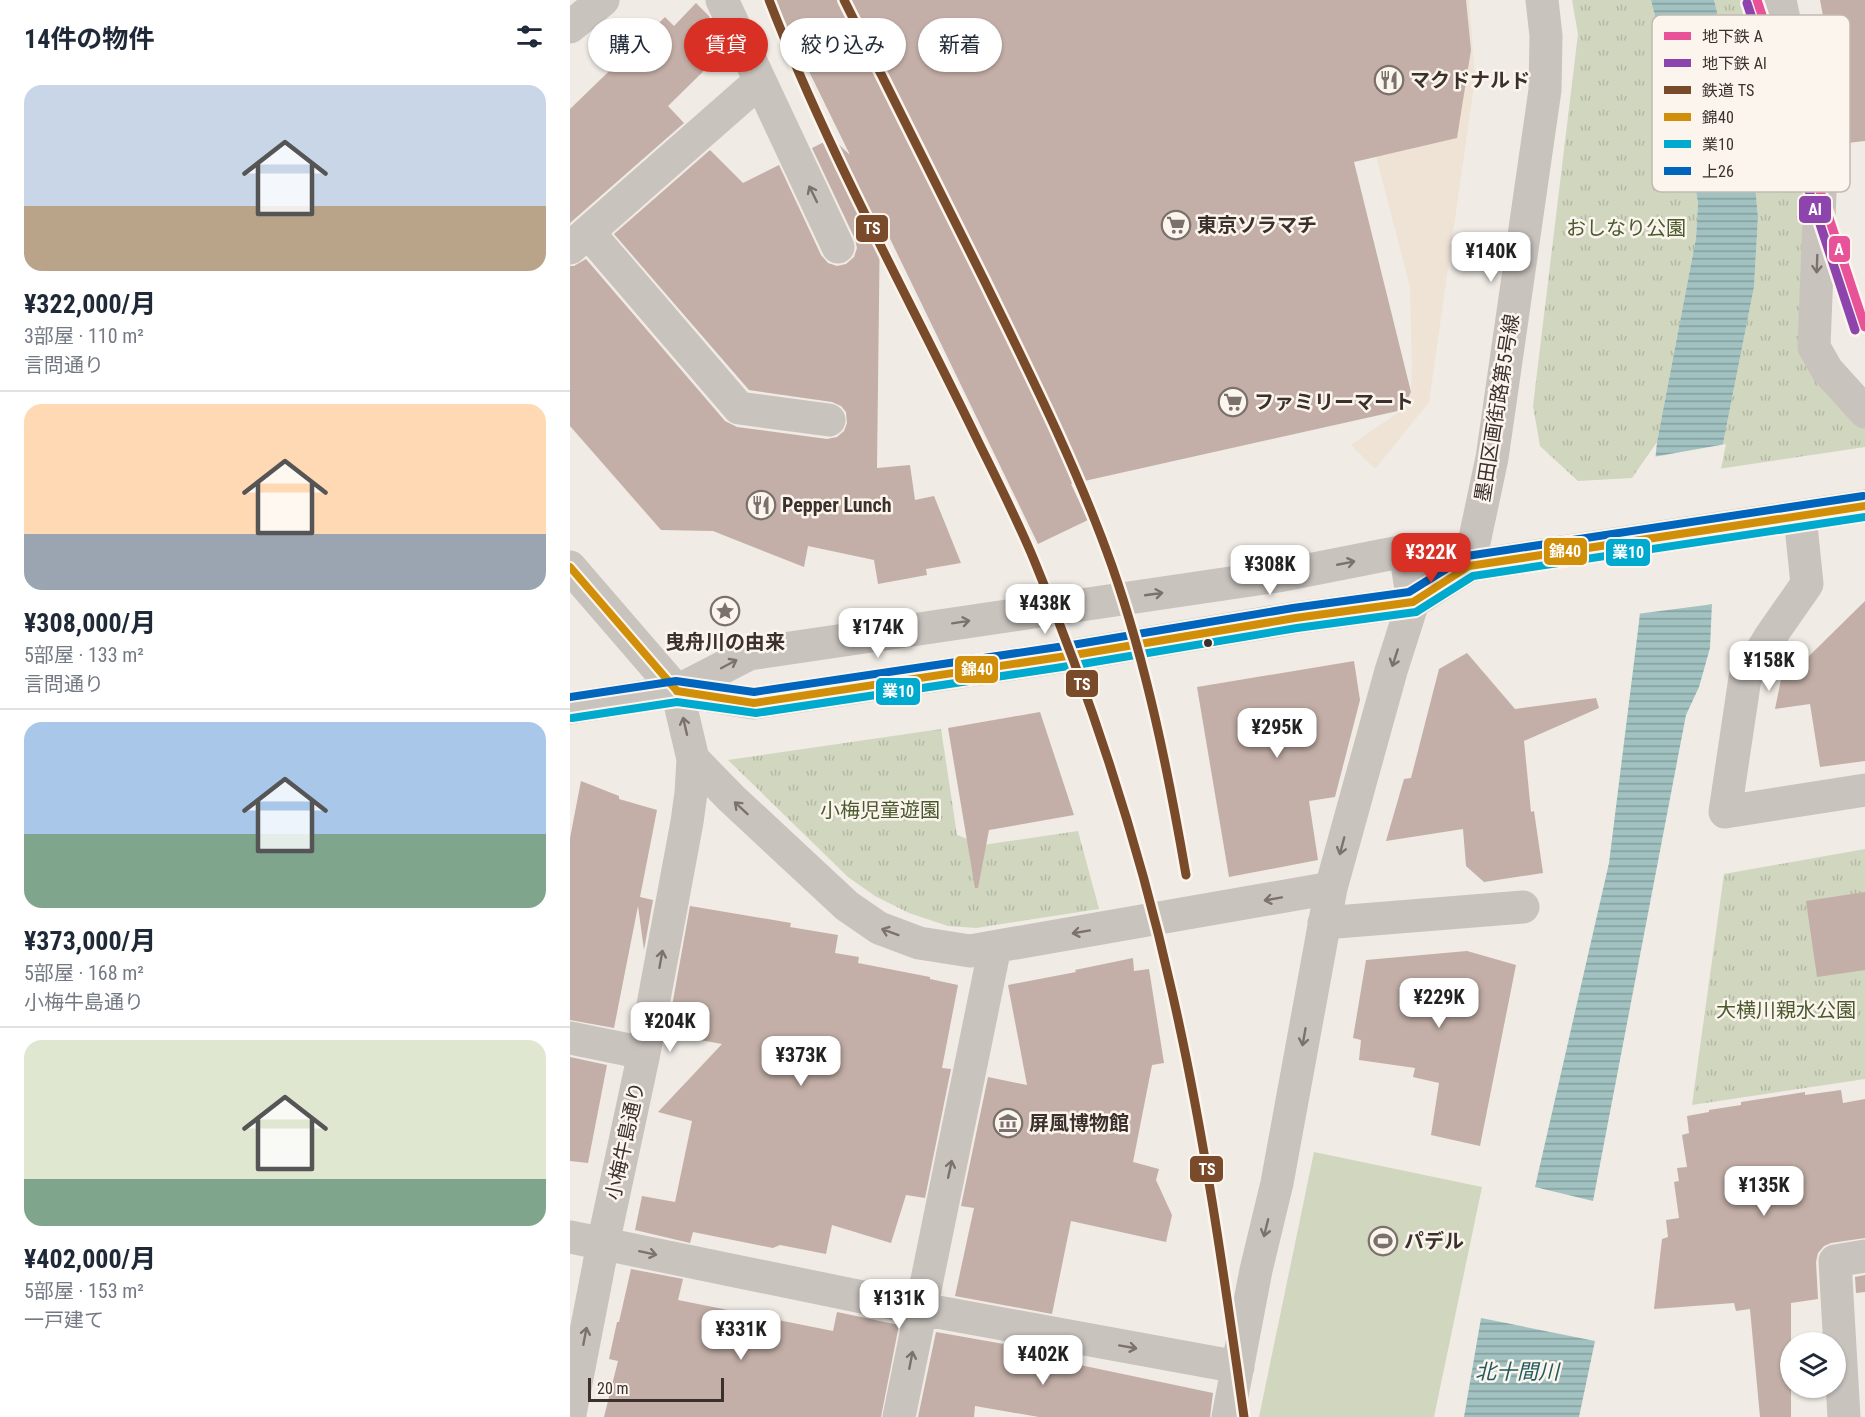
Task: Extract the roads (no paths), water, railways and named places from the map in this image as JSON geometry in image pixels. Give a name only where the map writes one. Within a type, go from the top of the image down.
[{"type":"street","points":[[570,27],[603,0]]},
{"type":"street","points":[[722,0],[838,247]]},
{"type":"street","name":"墨田区画街路第5号線","points":[[1469,566],[1492,458],[1545,90],[1546,36],[1542,0]]},
{"type":"street","points":[[1780,0],[1783,15]]},
{"type":"street","points":[[759,82],[579,240],[739,408],[829,420]]},
{"type":"street","points":[[1820,192],[1814,347],[1827,370],[1865,412]]},
{"type":"street","points":[[677,691],[749,654],[1278,576],[1405,551],[1469,566],[1865,506]]},
{"type":"street","points":[[1800,516],[1807,584],[1745,678],[1725,812],[1865,790]]},
{"type":"street","points":[[1228,1417],[1256,1270],[1277,1183],[1331,888],[1391,671],[1413,602],[1405,551]]},
{"type":"street","points":[[570,708],[677,691],[754,703],[1080,654],[1295,618],[1413,602],[1469,566]]},
{"type":"street","points":[[570,567],[677,691]]},
{"type":"street","name":"小梅牛島通り","points":[[570,1414],[603,1244],[644,1053],[687,822],[693,759],[677,691]]},
{"type":"street","points":[[693,759],[731,798],[847,906],[879,928],[919,943],[970,951],[1331,888]]},
{"type":"street","points":[[1324,923],[1523,907]]},
{"type":"street","points":[[899,1417],[995,947]]},
{"type":"street","points":[[570,1038],[644,1053]]},
{"type":"street","points":[[570,1238],[921,1309],[1238,1367]]},
{"type":"street","points":[[1844,1417],[1835,1262],[1865,1256]]},
{"type":"water","points":[[1651,0],[1714,0],[1718,15],[1655,15]]},
{"type":"water","points":[[1696,192],[1756,192],[1758,217],[1754,287],[1718,469],[1710,648],[1699,687],[1686,715],[1593,1201],[1535,1187],[1609,863],[1639,622],[1657,442],[1696,238],[1698,203]]},
{"type":"water","name":"北十間川","points":[[1481,1318],[1595,1341],[1579,1417],[1464,1417]]},
{"type":"metro line","name":"A","points":[[1757,0],[1762,15]]},
{"type":"metro line","name":"Al","points":[[1747,3],[1751,15]]},
{"type":"metro line","name":"Al","points":[[1809,192],[1855,330]]},
{"type":"metro line","name":"A","points":[[1820,192],[1865,327]]},
{"type":"rail line","name":"TS","points":[[769,0],[842,166],[1021,529],[1094,719],[1145,882],[1172,992],[1194,1098],[1212,1204],[1244,1417]]},
{"type":"rail line","name":"TS","points":[[844,0],[984,280],[1084,493],[1112,566],[1136,642],[1164,758],[1186,875]]},
{"type":"place","name":"マクドナルド","points":[[1389,80]]},
{"type":"place","name":"東京ソラマチ","points":[[1176,225]]},
{"type":"place","name":"ファミリーマート","points":[[1233,402]]},
{"type":"place","name":"Pepper Lunch","points":[[761,505]]},
{"type":"place","name":"曳舟川の由来","points":[[725,611]]},
{"type":"place","name":"屏風博物館","points":[[1008,1123]]},
{"type":"place","name":"パデル","points":[[1383,1241]]},
{"type":"park label","name":"おしなり公園","points":[[1626,228]]},
{"type":"park label","name":"小梅児童遊園","points":[[880,810]]},
{"type":"park label","name":"大横川親水公園","points":[[1786,1010]]}]
